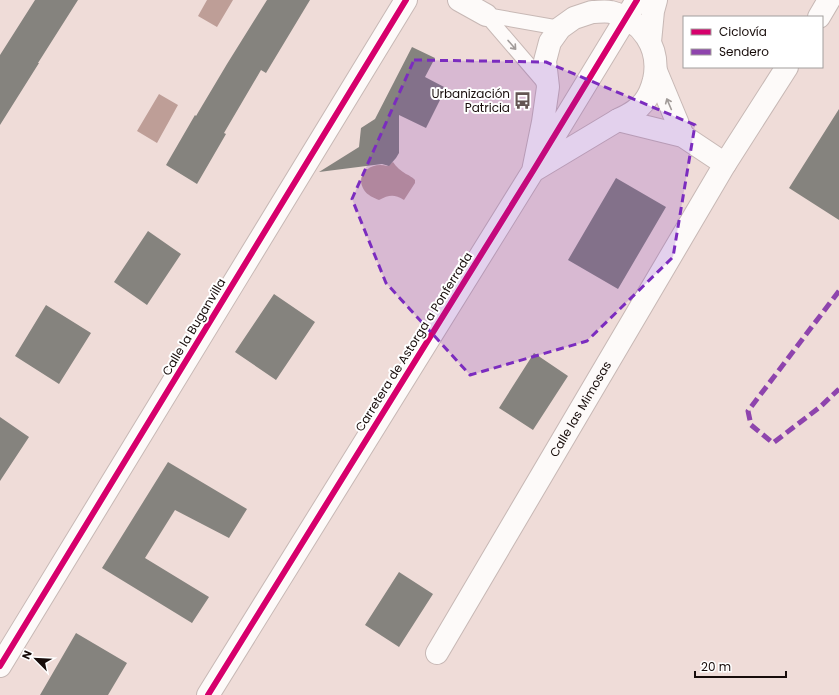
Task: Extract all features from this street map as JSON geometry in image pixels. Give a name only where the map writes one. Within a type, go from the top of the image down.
[{"type":"street","name":"Calle la Buganvilla","points":[[0,666],[406,0]]},
{"type":"street","points":[[459,0],[486,15]]},
{"type":"street","name":"Carretera de Astorga a Ponferrada","points":[[650,42],[653,11],[656,0]]},
{"type":"street","points":[[820,16],[829,0]]},
{"type":"street","name":"Carretera de Astorga a Ponferrada","points":[[533,171],[543,122],[548,87],[545,62],[550,42],[560,28],[574,18],[599,6],[610,12],[632,9]]},
{"type":"street","name":"Carretera de Astorga a Ponferrada","points":[[533,171],[618,120],[631,114],[644,102],[652,88],[656,71],[654,54],[650,42],[640,27],[632,9]]},
{"type":"street","name":"Carretera de Astorga a Ponferrada","points":[[208,695],[632,9]]},
{"type":"street","name":"Calle las Mimosas","points":[[437,653],[725,164],[786,68]]},
{"type":"street","points":[[656,71],[683,136]]},
{"type":"street","name":"Carretera de Astorga a Ponferrada","points":[[548,87],[557,102],[568,113],[580,119],[594,123],[618,120]]},
{"type":"street","points":[[618,120],[683,136],[725,164]]},
{"type":"lane","points":[[486,15],[560,28]]},
{"type":"lane","points":[[486,15],[548,87]]},
{"type":"highlighted area","points":[[414,60],[546,62],[695,125],[673,257],[587,341],[470,375],[386,283],[352,199]]},
{"type":"shaded area","points":[[207,0],[233,0],[217,27],[198,16]]},
{"type":"shaded area","points":[[159,94],[178,105],[157,143],[137,131]]},
{"type":"shaded area","points":[[393,162],[400,170],[415,180],[415,183],[404,200],[392,196],[379,200],[365,192],[361,179],[366,170],[376,165],[387,166]]},
{"type":"building","points":[[35,0],[78,0],[0,125],[0,55]]},
{"type":"building","points":[[267,0],[310,0],[266,73],[261,70],[224,133],[226,134],[197,184],[166,165],[195,115],[196,116]]},
{"type":"building","points":[[412,47],[435,58],[425,77],[446,88],[426,128],[399,115],[399,153],[389,166],[382,164],[319,172],[359,147],[361,128],[375,119]]},
{"type":"building","points":[[839,109],[839,220],[789,188]]},
{"type":"building","points":[[616,178],[666,207],[618,289],[568,260]]},
{"type":"building","points":[[148,231],[181,254],[147,305],[114,282]]},
{"type":"building","points":[[274,294],[315,322],[276,380],[235,352]]},
{"type":"building","points":[[46,305],[91,333],[59,384],[15,356]]},
{"type":"building","points":[[534,353],[568,376],[533,430],[499,408]]},
{"type":"building","points":[[0,417],[29,437],[0,481]]},
{"type":"building","points":[[168,462],[247,509],[229,538],[175,510],[145,558],[209,597],[192,623],[102,568]]},
{"type":"building","points":[[399,572],[433,594],[399,647],[365,625]]},
{"type":"building","points":[[76,633],[127,663],[108,695],[40,695]]},
{"type":"marked path","points":[[839,291],[748,411],[751,425],[773,443],[820,407],[839,389]]},
{"type":"cycle path","points":[[0,666],[406,0]]},
{"type":"cycle path","points":[[208,695],[533,171],[637,0]]},
{"type":"place","name":"Urbanización Patricia","points":[[523,101]]}]
